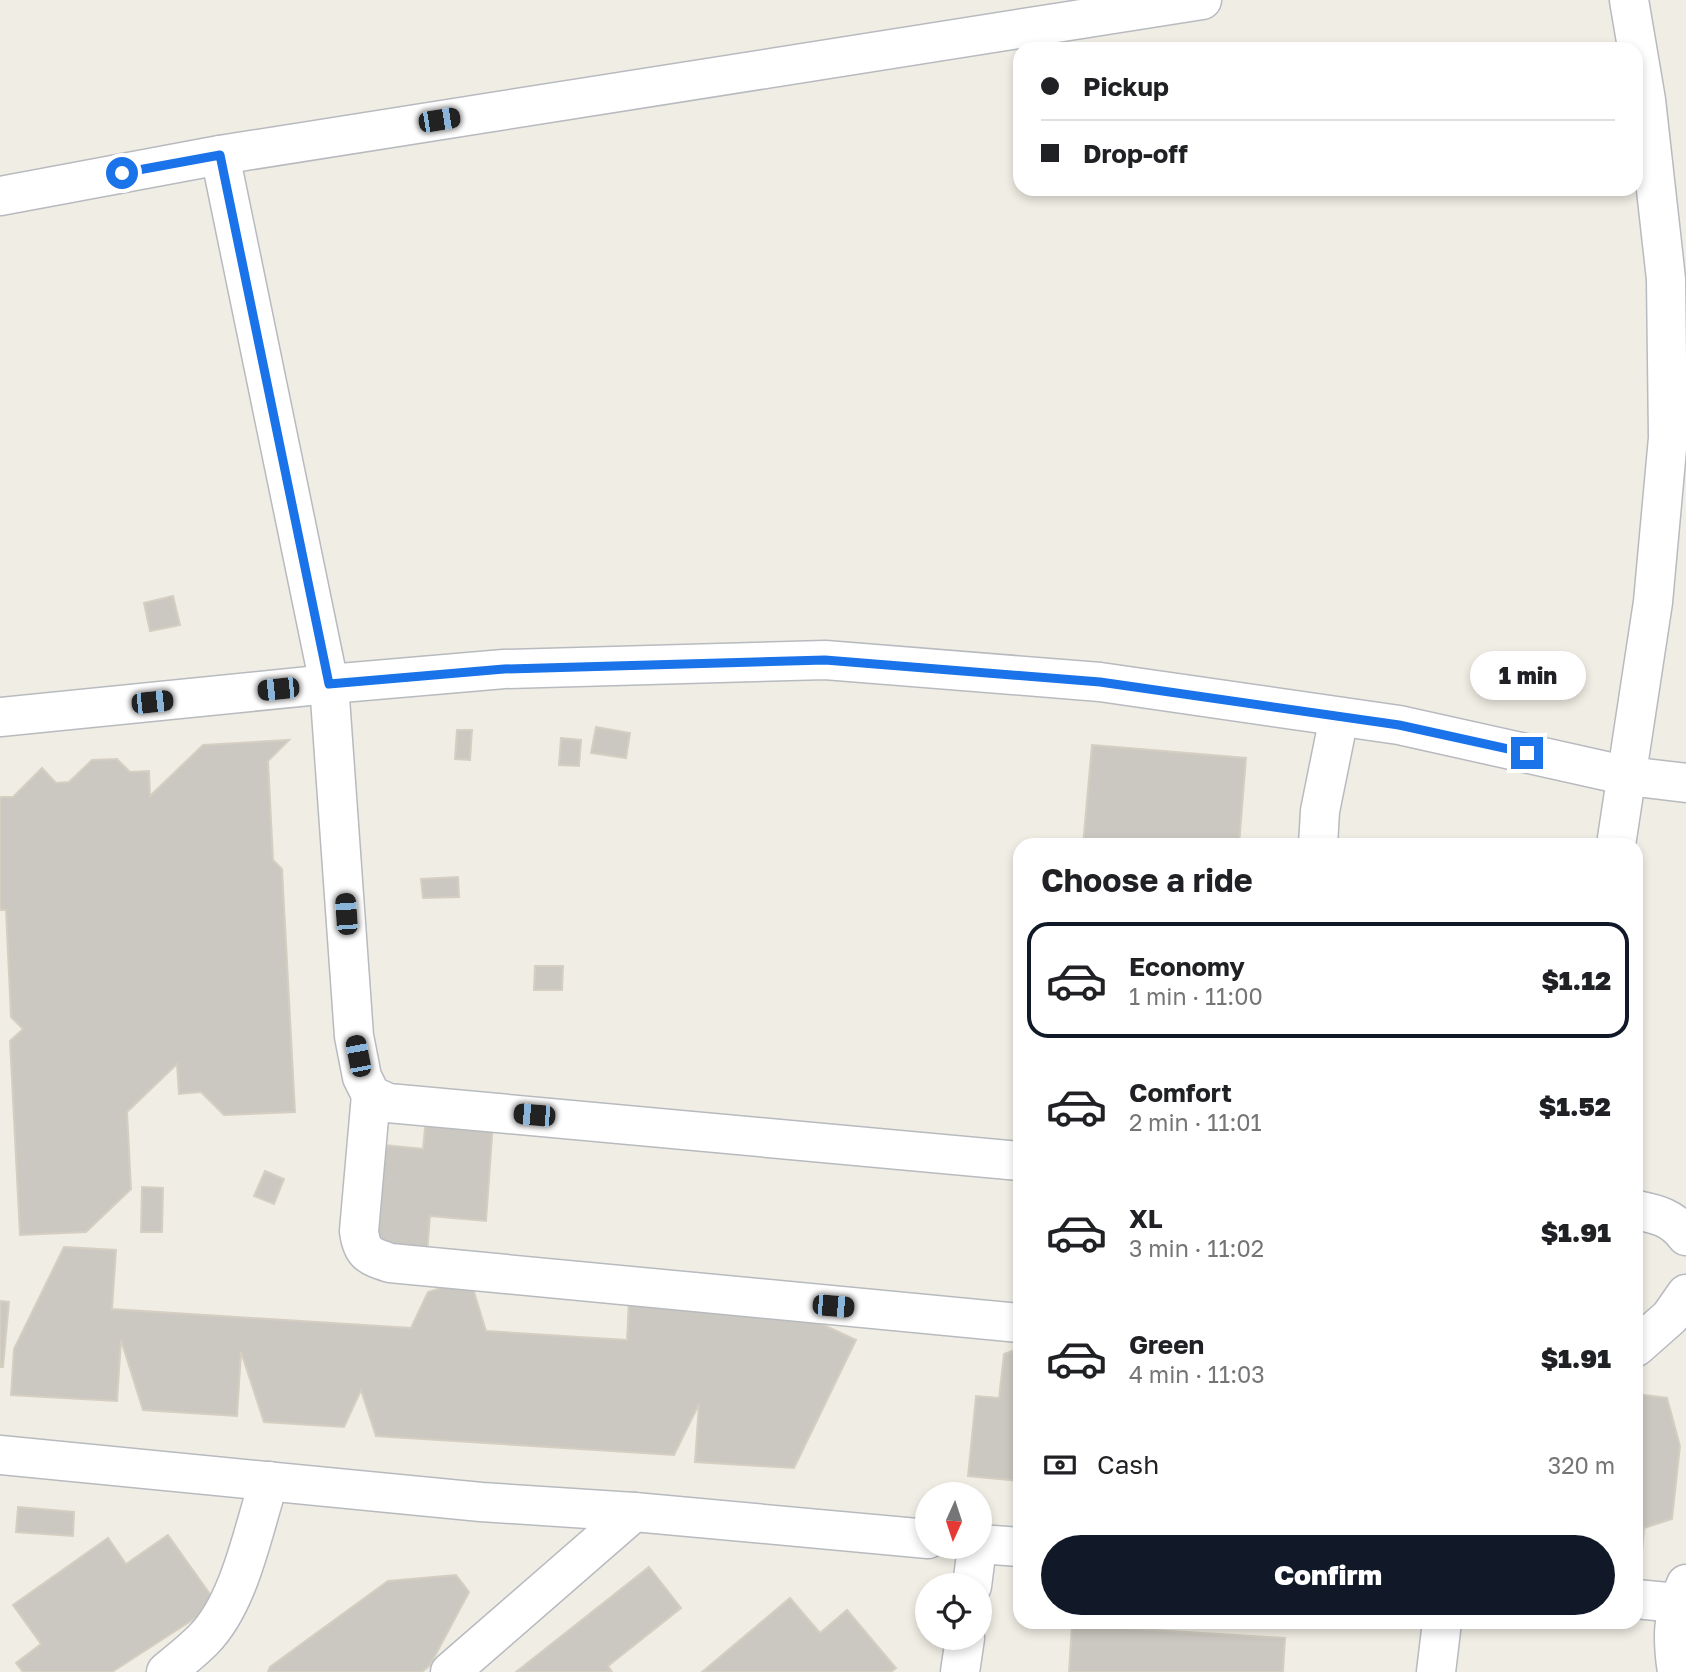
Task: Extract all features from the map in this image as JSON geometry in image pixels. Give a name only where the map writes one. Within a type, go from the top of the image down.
[{"type":"street","points":[[0,196],[220,155],[1202,0]]},
{"type":"street","points":[[1629,0],[1636,42]]},
{"type":"street","points":[[1617,838],[1629,776],[1653,602],[1668,438],[1666,279],[1643,82]]},
{"type":"street","points":[[220,155],[329,684],[354,1036],[362,1077],[370,1096],[359,1231],[363,1249],[368,1255],[390,1263],[486,1274],[1013,1322]]},
{"type":"street","points":[[0,717],[504,669],[825,660],[1100,682],[1399,725],[1629,776],[1686,783]]},
{"type":"street","points":[[1318,838],[1320,811],[1339,717]]},
{"type":"street","points":[[370,1096],[388,1103],[1013,1160]]},
{"type":"street","points":[[1643,1212],[1664,1216],[1678,1225],[1686,1236]]},
{"type":"street","points":[[1643,1341],[1670,1317],[1686,1294]]},
{"type":"street","points":[[0,1455],[481,1502],[634,1512],[915,1538]]},
{"type":"street","points":[[166,1672],[204,1639],[224,1610],[239,1577],[268,1481]]},
{"type":"street","points":[[450,1672],[634,1512]]},
{"type":"street","points":[[992,1546],[1013,1547]]},
{"type":"street","points":[[1643,1598],[1682,1593],[1672,1640],[1677,1672]]},
{"type":"street","points":[[1436,1672],[1441,1629]]},
{"type":"street","points":[[960,1672],[963,1650]]},
{"type":"building","points":[[173,596],[180,625],[150,631],[144,603]]},
{"type":"building","points":[[596,727],[630,733],[626,758],[591,753]]},
{"type":"building","points":[[457,730],[472,730],[470,760],[455,759]]},
{"type":"building","points":[[561,738],[581,740],[579,766],[559,765]]},
{"type":"building","points":[[289,740],[268,761],[273,860],[282,869],[295,1112],[224,1115],[201,1092],[179,1094],[177,1064],[127,1112],[131,1189],[86,1232],[20,1235],[10,1041],[23,1029],[11,1017],[6,910],[0,910],[0,797],[13,797],[42,768],[56,783],[69,782],[92,760],[117,759],[130,772],[149,771],[150,796],[203,745]]},
{"type":"building","points":[[1092,745],[1246,758],[1240,838],[1084,838]]},
{"type":"building","points":[[458,877],[459,897],[423,898],[421,879]]},
{"type":"building","points":[[535,966],[563,966],[562,990],[534,990]]},
{"type":"building","points":[[426,1117],[493,1123],[486,1221],[430,1216],[427,1254],[377,1249],[385,1145],[423,1149]]},
{"type":"building","points":[[265,1171],[284,1179],[274,1204],[254,1196]]},
{"type":"building","points":[[142,1187],[163,1188],[162,1232],[141,1232]]},
{"type":"building","points":[[64,1247],[116,1250],[112,1309],[411,1328],[428,1292],[470,1279],[486,1331],[627,1340],[629,1300],[796,1312],[856,1340],[794,1468],[695,1462],[699,1404],[674,1455],[376,1436],[361,1390],[344,1427],[264,1422],[241,1352],[237,1416],[143,1410],[121,1340],[117,1401],[11,1395],[14,1349]]},
{"type":"building","points":[[0,1301],[9,1302],[3,1367],[0,1367]]},
{"type":"building","points":[[1013,1351],[1013,1480],[968,1476],[976,1396],[999,1398],[1004,1354]]},
{"type":"building","points":[[1643,1395],[1667,1398],[1680,1446],[1672,1519],[1644,1528],[1643,1540]]},
{"type":"building","points":[[18,1507],[74,1512],[73,1536],[16,1532]]},
{"type":"building","points":[[168,1535],[217,1604],[112,1672],[23,1672],[16,1663],[41,1644],[13,1605],[108,1538],[126,1564]]},
{"type":"building","points":[[649,1567],[681,1608],[608,1666],[612,1672],[516,1672]]},
{"type":"building","points":[[456,1575],[469,1592],[430,1665],[422,1672],[268,1672],[270,1667],[388,1581]]},
{"type":"building","points":[[790,1598],[820,1633],[847,1610],[896,1668],[891,1672],[702,1672]]},
{"type":"building","points":[[1072,1629],[1138,1629],[1285,1638],[1283,1672],[1069,1672]]},
{"type":"route","points":[[122,173],[220,155],[329,684],[504,669],[825,660],[1100,682],[1399,725],[1527,753]]}]
